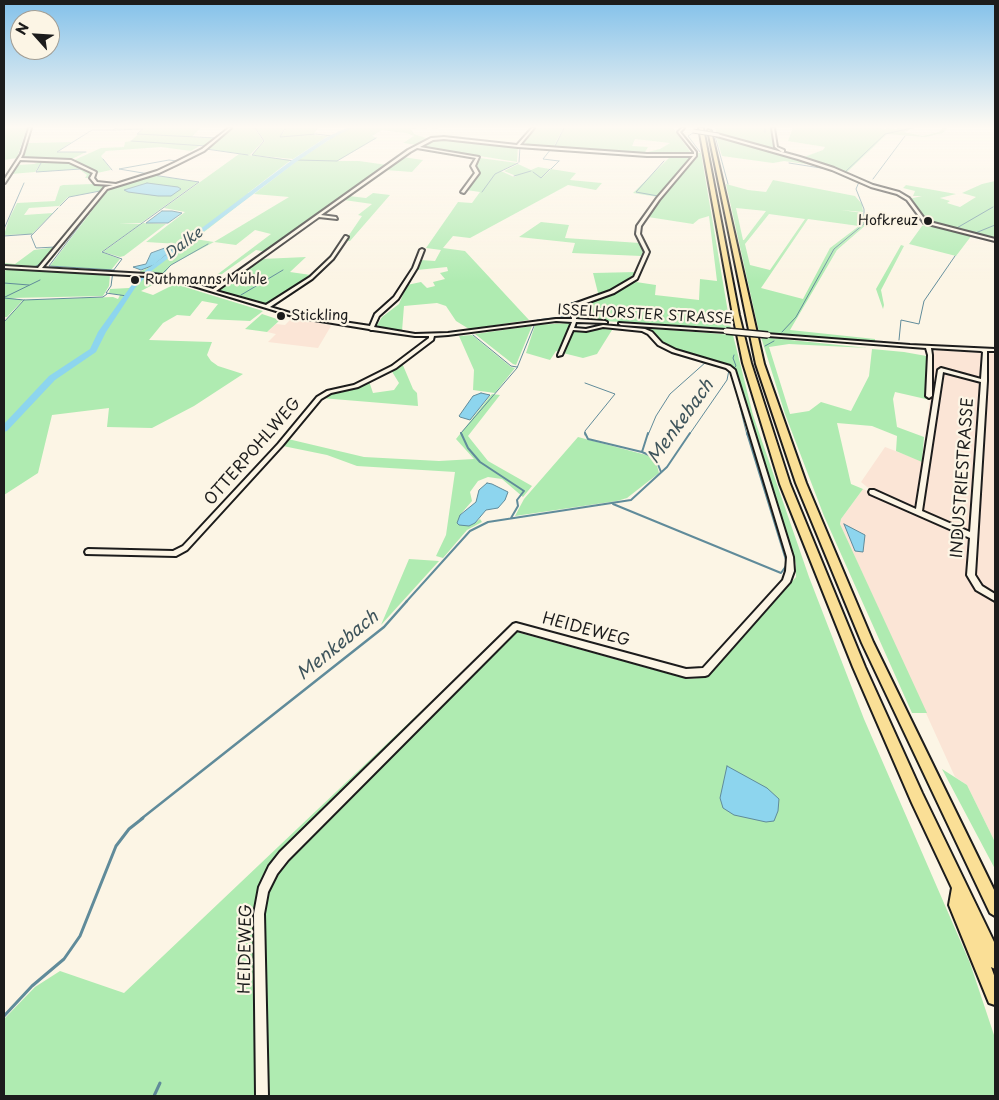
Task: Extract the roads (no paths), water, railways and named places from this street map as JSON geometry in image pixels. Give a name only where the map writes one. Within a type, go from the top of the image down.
[{"type":"highway","points":[[708,179],[741,338],[776,457],[818,568],[860,667],[995,961]]},
{"type":"highway","points":[[719,179],[760,364],[801,483],[868,643],[995,908]]},
{"type":"highway","points":[[960,888],[957,905],[995,997]]},
{"type":"street","points":[[93,179],[96,183],[115,184]]},
{"type":"street","points":[[40,268],[45,265],[106,188],[132,179]]},
{"type":"street","points":[[213,291],[371,179]]},
{"type":"street","points":[[463,192],[472,179]]},
{"type":"street","points":[[560,355],[572,329],[574,320],[572,308],[576,304],[612,292],[636,278],[647,252],[638,234],[639,226],[675,179]]},
{"type":"street","points":[[856,179],[900,194],[908,199],[921,219],[927,223],[995,240]]},
{"type":"street","points":[[319,216],[336,218]]},
{"type":"street","points":[[266,307],[311,278],[332,258],[346,237]]},
{"type":"street","points":[[371,329],[377,315],[396,298],[415,268],[422,250]]},
{"type":"street","name":"ISSELHORSTER STRASSE","points":[[4,268],[152,274],[306,318],[415,335],[432,335],[536,322],[574,320],[928,347],[995,350]]},
{"type":"street","name":"HEIDEWEG","points":[[262,1096],[259,914],[263,891],[273,870],[284,856],[516,626],[686,673],[705,672],[786,582],[790,571],[790,557],[731,369],[674,351],[660,344],[650,332],[643,330],[603,326],[586,330],[572,329]]},
{"type":"street","name":"OTTERPOHLWEG","points":[[88,552],[174,554],[185,548],[280,445],[319,398],[329,392],[356,386],[394,367],[431,339],[432,335]]},
{"type":"street","points":[[928,347],[930,355],[928,396]]},
{"type":"street","name":"INDUSTRIESTRASSE","points":[[982,349],[985,352],[984,381],[971,574],[979,588],[995,598]]},
{"type":"street","points":[[919,512],[941,370],[984,381]]},
{"type":"street","points":[[872,492],[973,536]]},
{"type":"water","points":[[147,183],[181,189],[171,196],[158,196],[124,190]]},
{"type":"water","points":[[162,211],[182,213],[168,223],[146,223]]},
{"type":"water","points":[[175,245],[172,250],[154,265],[141,270],[133,267],[146,264],[151,253]]},
{"type":"water","points":[[481,393],[490,395],[470,420],[460,417],[473,396]]},
{"type":"water","points":[[487,483],[508,492],[505,500],[498,508],[486,510],[475,523],[469,526],[459,525],[457,523],[460,515],[476,502],[479,490]]},
{"type":"water","points":[[844,524],[865,535],[863,552],[855,551]]},
{"type":"water","points":[[727,766],[767,788],[779,799],[778,811],[774,821],[766,822],[734,815],[723,808],[720,798]]},
{"type":"waterway","points":[[114,270],[122,259],[102,252],[199,182],[181,179]]},
{"type":"waterway","name":"Dalke","points":[[4,429],[52,378],[93,350],[102,332],[133,287],[148,271],[270,179]]},
{"type":"waterway","points":[[482,192],[491,179]]},
{"type":"waterway","points":[[647,179],[636,192],[658,196]]},
{"type":"waterway","points":[[658,196],[674,179]]},
{"type":"waterway","points":[[727,179],[728,184]]},
{"type":"waterway","name":"Menkebach","points":[[782,332],[796,317],[834,249],[864,224],[864,209],[856,189],[859,182]]},
{"type":"waterway","points":[[4,229],[24,183]]},
{"type":"waterway","points":[[60,206],[69,197],[100,191]]},
{"type":"waterway","points":[[105,192],[49,266],[114,270]]},
{"type":"waterway","points":[[641,220],[658,196]]},
{"type":"waterway","points":[[955,229],[993,207]]},
{"type":"waterway","points":[[56,247],[36,248],[31,236],[58,208]]},
{"type":"waterway","points":[[973,234],[995,225]]},
{"type":"waterway","points":[[637,226],[635,232],[639,240]]},
{"type":"waterway","points":[[4,236],[32,234]]},
{"type":"waterway","points":[[162,274],[171,265],[208,244]]},
{"type":"waterway","points":[[642,260],[645,250]]},
{"type":"waterway","points":[[899,340],[901,320],[919,324],[924,301],[955,256]]},
{"type":"waterway","points":[[36,266],[43,263]]},
{"type":"waterway","points":[[114,270],[111,286],[106,293],[127,296]]},
{"type":"waterway","points":[[241,295],[283,270]]},
{"type":"waterway","points":[[148,271],[162,274]]},
{"type":"waterway","points":[[162,274],[172,276]]},
{"type":"waterway","points":[[5,297],[40,280]]},
{"type":"waterway","points":[[4,283],[29,285]]},
{"type":"waterway","points":[[217,290],[266,305],[289,291]]},
{"type":"waterway","points":[[24,300],[103,297],[107,294]]},
{"type":"waterway","points":[[4,298],[24,300]]},
{"type":"waterway","points":[[537,320],[569,316],[571,303],[591,298]]},
{"type":"waterway","points":[[4,322],[24,300]]},
{"type":"waterway","points":[[461,433],[517,368],[534,326]]},
{"type":"waterway","points":[[473,335],[511,366],[517,367]]},
{"type":"waterway","name":"Menkebach","points":[[765,346],[774,341]]},
{"type":"waterway","name":"Menkebach","points":[[734,355],[733,358],[736,366],[734,368]]},
{"type":"waterway","points":[[648,435],[656,416],[670,394],[706,362]]},
{"type":"waterway","name":"Menkebach","points":[[689,435],[727,380],[729,370]]},
{"type":"waterway","points":[[585,383],[615,394],[585,433]]},
{"type":"waterway","points":[[736,391],[747,435]]},
{"type":"waterway","points":[[461,433],[468,448],[480,462],[524,491],[517,500],[518,506],[511,518]]},
{"type":"waterway","points":[[585,433],[588,439],[642,452]]},
{"type":"waterway","points":[[642,452],[648,433]]},
{"type":"waterway","name":"Menkebach","points":[[406,602],[470,531],[488,522],[631,500],[667,467],[690,433]]},
{"type":"waterway","points":[[613,504],[781,573],[786,566],[786,560],[747,433]]},
{"type":"waterway","points":[[642,452],[651,456],[657,462],[661,472]]},
{"type":"waterway","name":"Menkebach","points":[[141,819],[384,627],[407,601]]},
{"type":"waterway","name":"Menkebach","points":[[4,1016],[32,986],[64,959],[80,936],[116,846],[129,829],[143,818]]},
{"type":"waterway","points":[[154,1096],[160,1083]]},
{"type":"place","name":"Hofkreuz","points":[[928,221]]},
{"type":"place","name":"Ruthmanns Mühle","points":[[135,280]]},
{"type":"place","name":"Stickling","points":[[281,316]]}]
